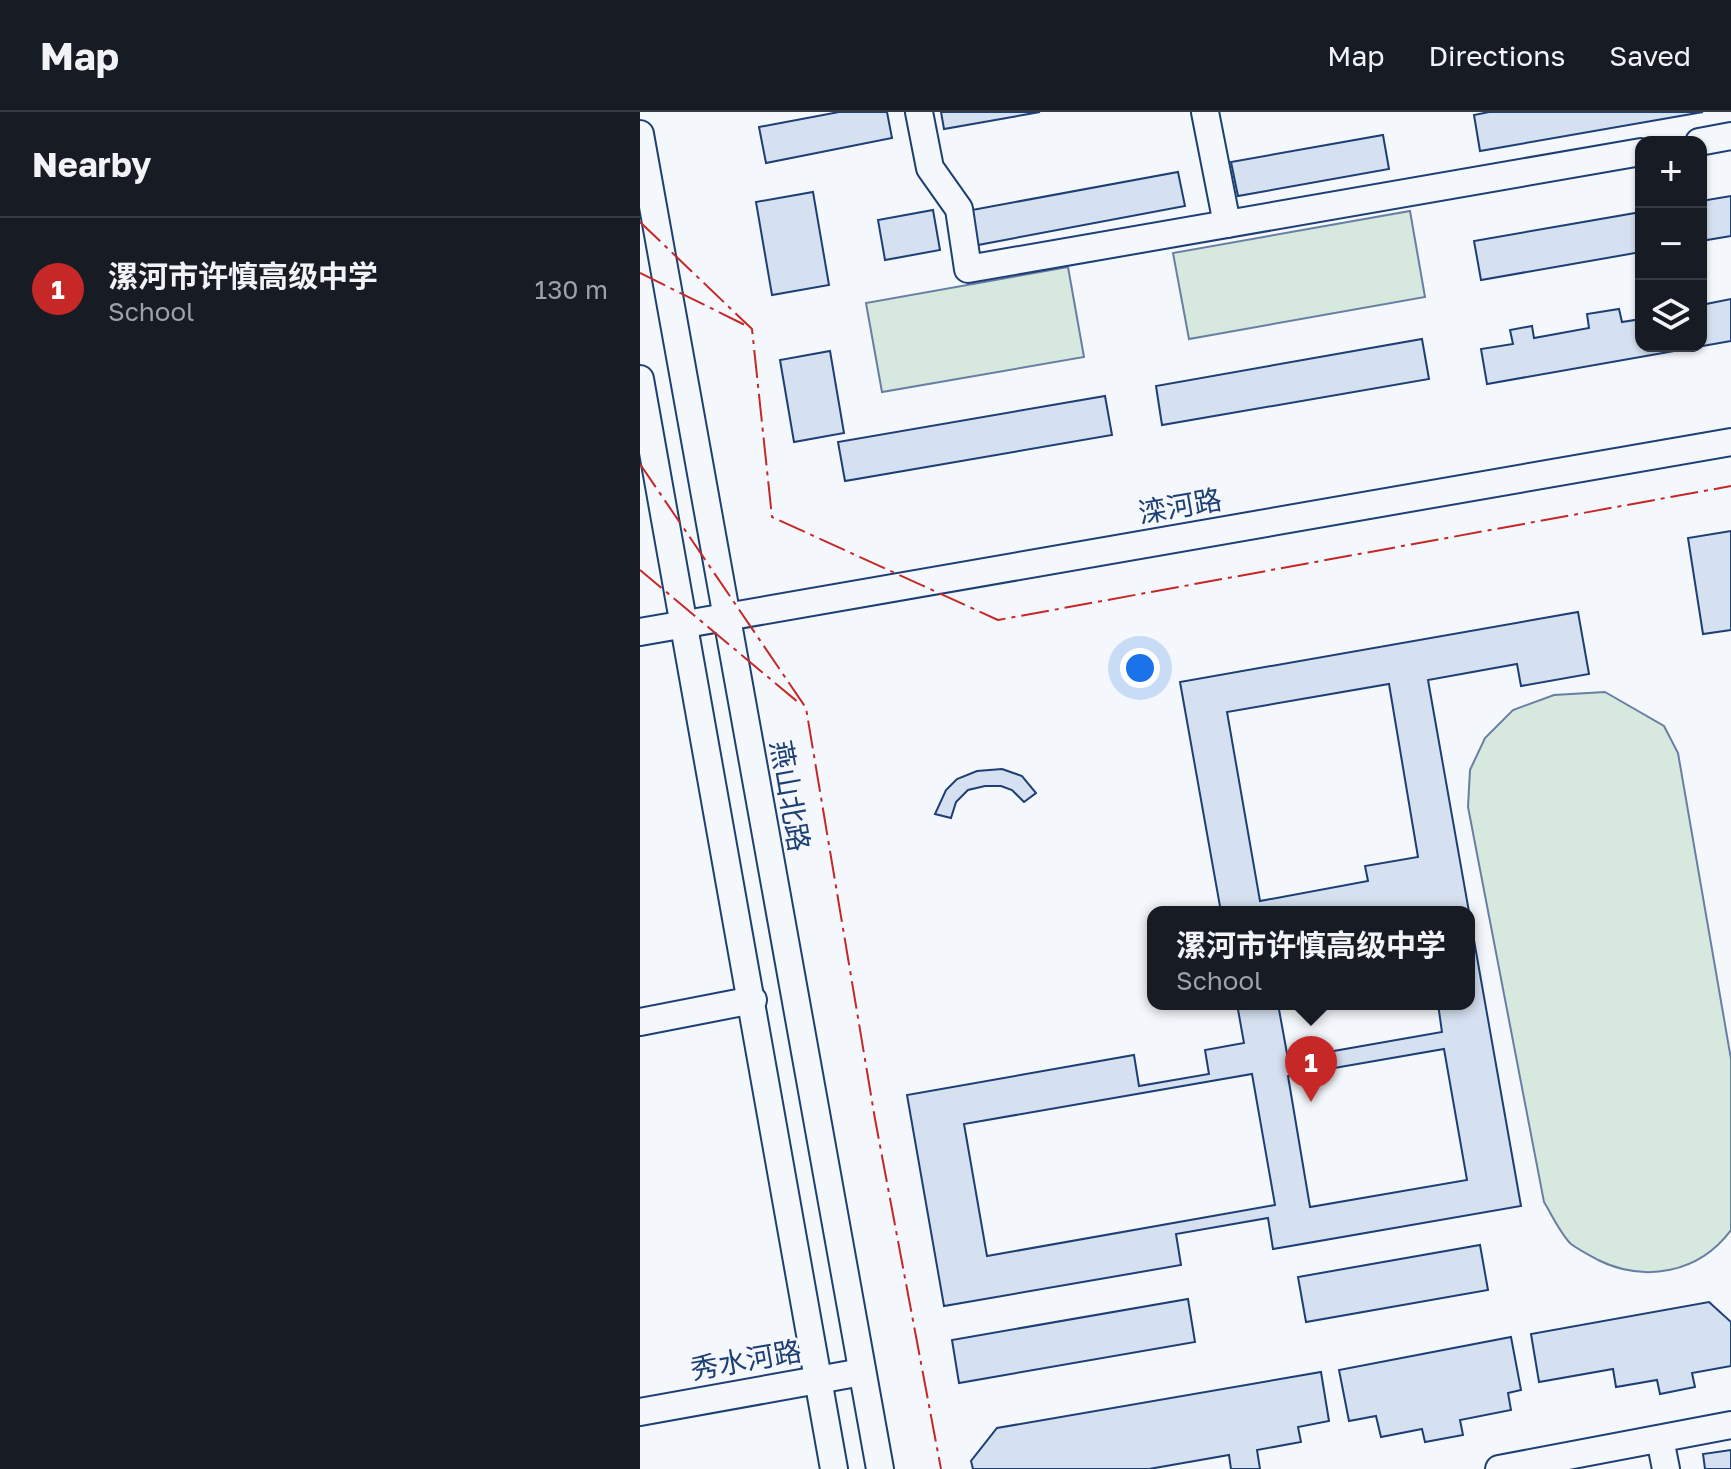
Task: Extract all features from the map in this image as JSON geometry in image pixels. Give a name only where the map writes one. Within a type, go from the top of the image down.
[{"type":"street","points":[[919,112],[930,168],[959,209],[968,269],[1635,153]]},
{"type":"street","points":[[1205,112],[1227,224]]},
{"type":"street","name":"燕山北路","points":[[640,134],[880,1469]]},
{"type":"street","points":[[1707,140],[1731,136]]},
{"type":"street","points":[[640,379],[753,1000],[834,1469]]},
{"type":"street","name":"滦河路","points":[[640,632],[1731,442]]},
{"type":"street","points":[[640,1022],[753,1000]]},
{"type":"street","name":"秀水河路","points":[[640,1412],[862,1372]]},
{"type":"street","points":[[1499,1469],[1731,1425]]},
{"type":"street","points":[[1660,1439],[1666,1469]]},
{"type":"shaded area","points":[[1410,211],[1425,297],[1189,339],[1173,253]]},
{"type":"shaded area","points":[[1068,267],[1084,357],[882,392],[866,303]]},
{"type":"shaded area","points":[[1605,692],[1664,726],[1678,753],[1731,1059],[1731,1230],[1703,1256],[1670,1270],[1652,1272],[1616,1267],[1577,1248],[1563,1235],[1544,1202],[1468,807],[1470,770],[1485,738],[1513,710],[1554,695]]},
{"type":"building","points":[[839,112],[887,112],[892,138],[766,163],[759,127]]},
{"type":"building","points":[[941,112],[1040,112],[944,129]]},
{"type":"building","points":[[1489,112],[1703,112],[1480,151],[1474,115]]},
{"type":"building","points":[[1383,135],[1389,169],[1238,196],[1231,162]]},
{"type":"building","points":[[1178,172],[1185,206],[978,245],[972,210]]},
{"type":"building","points":[[813,192],[829,285],[772,295],[756,202]]},
{"type":"building","points":[[1731,196],[1731,236],[1707,240],[1707,200]]},
{"type":"building","points":[[933,210],[940,250],[885,260],[878,220]]},
{"type":"building","points":[[1635,213],[1635,253],[1481,280],[1474,241]]},
{"type":"building","points":[[1731,299],[1731,341],[1707,345],[1707,304]]},
{"type":"building","points":[[1619,309],[1622,322],[1635,320],[1635,352],[1669,352],[1487,384],[1481,349],[1513,344],[1510,330],[1532,326],[1534,338],[1589,328],[1587,314]]},
{"type":"building","points":[[1422,339],[1429,379],[1162,425],[1156,386]]},
{"type":"building","points":[[830,351],[844,433],[794,442],[780,360]]},
{"type":"building","points":[[1105,396],[1112,435],[845,481],[838,442]]},
{"type":"building","points":[[1731,531],[1731,630],[1703,634],[1688,538]]},
{"type":"building","points":[[1578,612],[1589,674],[1521,686],[1517,664],[1428,680],[1468,906],[1220,906],[1180,682]],"holes":[[[1389,684],[1418,857],[1365,866],[1368,881],[1260,901],[1227,712]]]},
{"type":"building","points":[[1002,769],[1022,776],[1036,793],[1024,802],[1012,790],[985,786],[968,790],[956,802],[951,818],[935,814],[946,790],[957,779],[977,771]]},
{"type":"building","points":[[1475,946],[1521,1206],[1273,1249],[1268,1218],[1176,1234],[1181,1265],[944,1306],[907,1095],[1134,1055],[1139,1086],[1209,1074],[1205,1050],[1244,1043],[1238,1010],[1279,1010],[1288,1059],[1442,1032],[1439,1010],[1475,1010]],"holes":[[[1444,1049],[1467,1180],[1310,1207],[1288,1076]],[[1252,1074],[1275,1205],[987,1256],[964,1124]]]},
{"type":"building","points":[[1480,1245],[1488,1290],[1306,1322],[1298,1277]]},
{"type":"building","points":[[1188,1299],[1195,1342],[959,1383],[952,1340]]},
{"type":"building","points":[[1709,1302],[1731,1322],[1731,1366],[1692,1373],[1695,1387],[1660,1394],[1657,1380],[1616,1387],[1613,1369],[1539,1382],[1531,1334]]},
{"type":"building","points":[[1511,1337],[1521,1390],[1508,1393],[1511,1410],[1460,1420],[1463,1435],[1425,1442],[1422,1429],[1381,1437],[1376,1416],[1349,1421],[1339,1370]]},
{"type":"building","points":[[1321,1372],[1329,1421],[1298,1427],[1301,1442],[1257,1450],[1260,1469],[1231,1469],[1229,1455],[1149,1469],[973,1469],[971,1461],[997,1428]]},
{"type":"building","points":[[1731,1450],[1731,1469],[1705,1469],[1703,1454]]},
{"type":"power","points":[[640,222],[752,329],[772,517],[998,620],[1731,486]]},
{"type":"power","points":[[640,273],[745,325]]},
{"type":"power","points":[[640,464],[806,708],[875,1119],[941,1469]]},
{"type":"power","points":[[640,570],[799,703]]},
{"type":"place","name":"漯河市许慎高级中学","points":[[1311,1102]]}]
